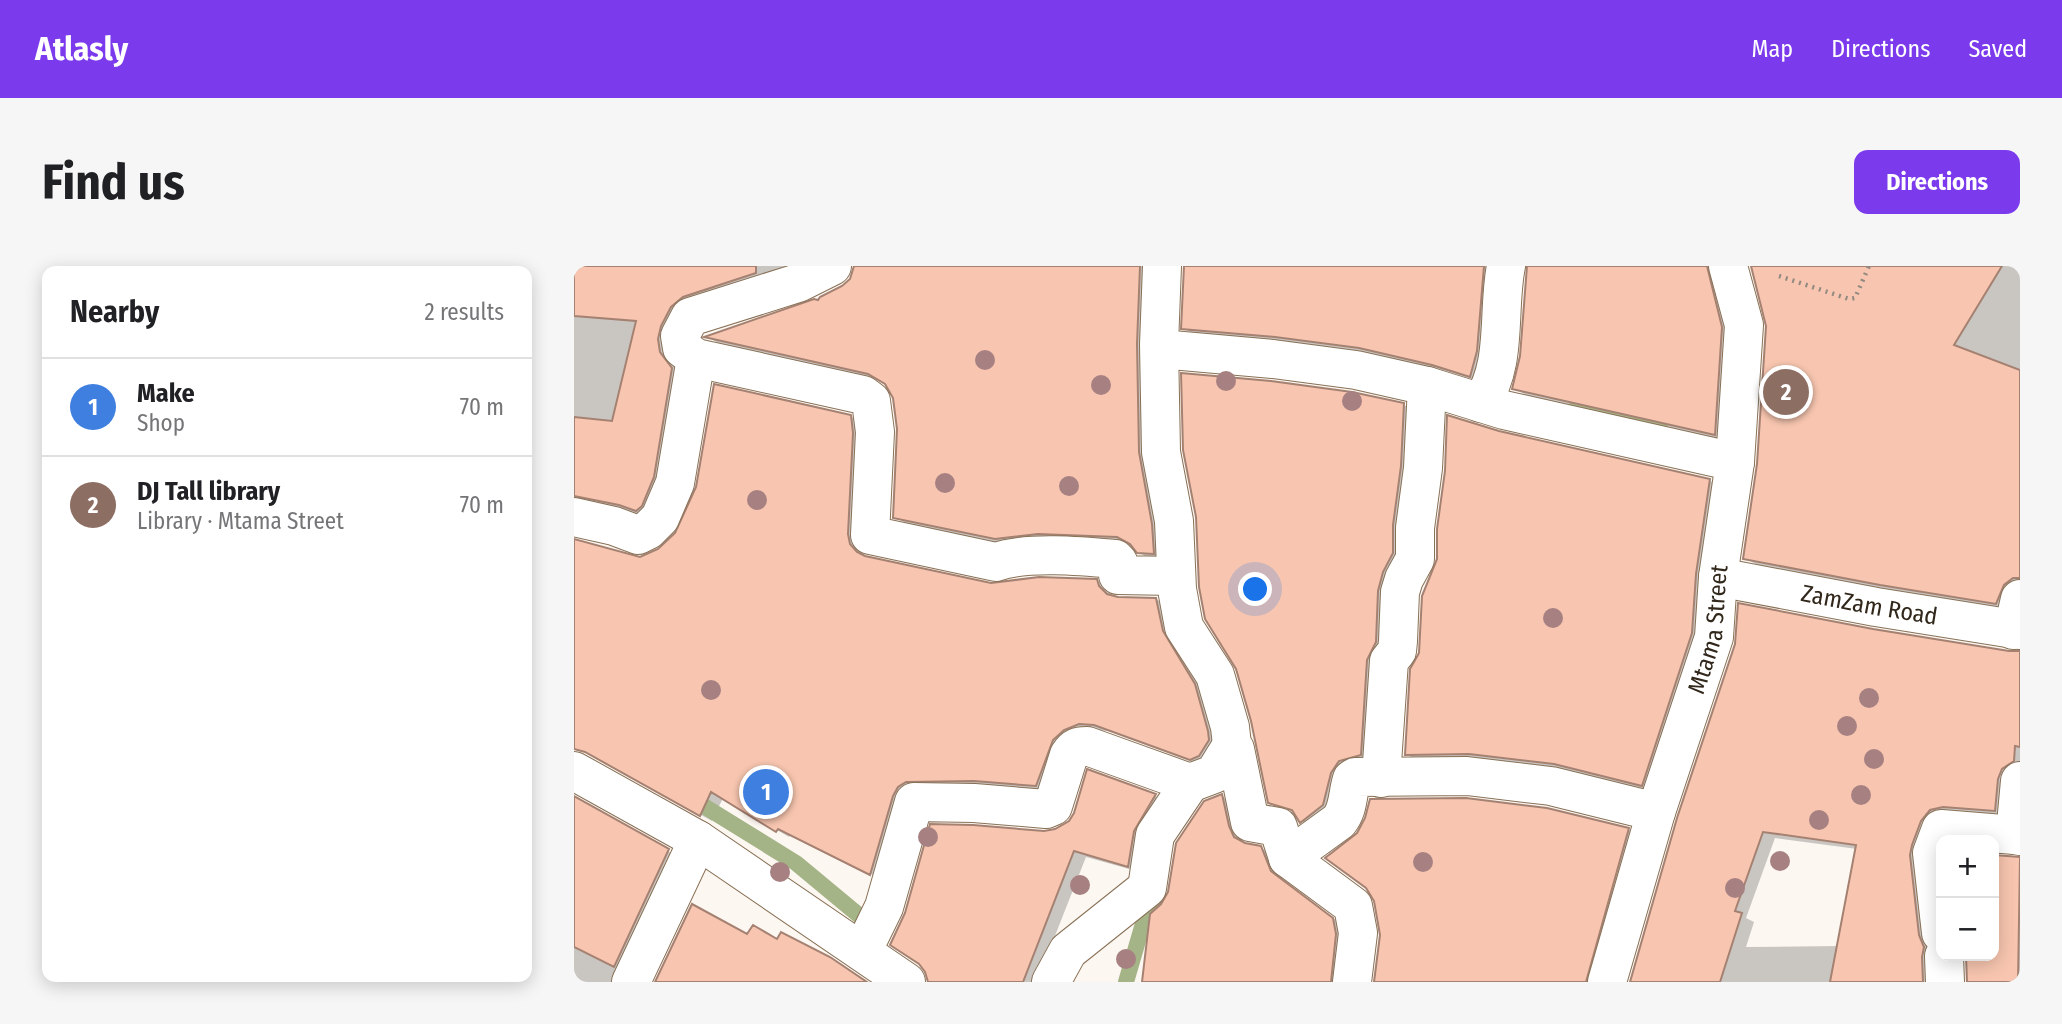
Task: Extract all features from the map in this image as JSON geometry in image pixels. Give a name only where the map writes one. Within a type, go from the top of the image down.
[{"type":"street","points":[[832,266],[798,283],[690,317],[680,336],[682,348],[696,358],[863,395],[871,401],[875,432],[870,535],[996,562],[1013,556],[1095,557],[1115,559],[1118,562],[1118,575],[1175,576]]},
{"type":"street","points":[[1162,266],[1161,452],[1174,521],[1175,576],[1184,627],[1215,675],[1230,727],[1250,822],[1278,827],[1288,858],[1353,906],[1358,933],[1352,982]]},
{"type":"street","points":[[1481,402],[1490,388],[1497,359],[1502,315],[1501,290],[1506,266]]},
{"type":"street","name":"Mtama Street","points":[[1607,982],[1656,813],[1714,637],[1718,577],[1735,462],[1744,325],[1728,266]]},
{"type":"street","points":[[1160,349],[1356,370],[1427,386],[1504,410],[1735,462]]},
{"type":"street","points":[[574,517],[614,526],[638,535],[648,530],[660,518],[675,483],[696,358]]},
{"type":"street","points":[[1381,778],[1389,662],[1397,651],[1400,592],[1415,559],[1415,528],[1423,468],[1427,386]]},
{"type":"street","name":"ZamZam Road","points":[[1718,577],[1876,607],[2018,619]]},
{"type":"street","points":[[1051,982],[1068,951],[1147,888],[1155,835],[1190,783],[1214,774],[1232,745]]},
{"type":"street","points":[[863,950],[884,907],[914,802],[974,803],[1046,809],[1053,806],[1069,755],[1073,748],[1079,746],[1087,746],[1143,764],[1190,783]]},
{"type":"street","points":[[574,771],[698,840],[863,950],[906,982]]},
{"type":"street","points":[[1288,858],[1345,814],[1352,779],[1467,776],[1551,786],[1656,813]]},
{"type":"street","points":[[1937,898],[1932,853],[1941,829],[2018,836],[2020,781]]},
{"type":"street","points":[[631,982],[698,840]]},
{"type":"street","points":[[1944,961],[1945,982]]},
{"type":"path","points":[[1775,275],[1849,299],[1855,298],[1869,266]]},
{"type":"building","points":[[574,266],[756,266],[756,273],[683,297],[671,307],[661,326],[658,339],[660,352],[672,368],[654,477],[642,506],[636,511],[574,496],[574,417],[612,421],[636,321],[574,316]]},
{"type":"building","points":[[854,266],[1140,266],[1137,344],[1139,452],[1152,524],[1154,554],[1137,553],[1130,544],[1117,537],[1038,534],[995,539],[893,518],[897,429],[893,398],[885,384],[868,374],[704,337],[814,299],[818,300],[850,279]]},
{"type":"building","points":[[1184,266],[1484,266],[1477,351],[1470,377],[1359,348],[1181,329]]},
{"type":"building","points":[[1527,266],[1707,266],[1722,327],[1715,435],[1512,389],[1520,356]]},
{"type":"building","points":[[1751,266],[2002,266],[1954,345],[2020,370],[2020,578],[2013,578],[2004,585],[1996,604],[1743,559],[1757,464],[1766,326]]},
{"type":"building","points":[[1181,373],[1271,381],[1352,392],[1404,403],[1393,553],[1383,572],[1378,591],[1376,642],[1367,660],[1361,755],[1339,761],[1331,773],[1323,805],[1300,823],[1292,810],[1268,803],[1251,721],[1236,669],[1205,619],[1199,587],[1196,517],[1183,450]]},
{"type":"building","points":[[714,384],[851,415],[853,433],[848,534],[850,544],[865,556],[991,583],[1039,577],[1097,579],[1099,586],[1107,594],[1156,598],[1163,631],[1195,684],[1208,731],[1209,740],[1199,756],[1190,760],[1094,725],[1079,724],[1064,730],[1053,740],[1036,786],[974,781],[906,782],[898,787],[893,796],[870,875],[778,829],[776,832],[711,792],[700,816],[585,752],[574,749],[574,539],[640,557],[658,549],[675,533],[696,487]]},
{"type":"building","points":[[1447,415],[1499,431],[1710,479],[1696,574],[1692,633],[1642,786],[1554,764],[1469,754],[1405,755],[1410,669],[1419,653],[1422,596],[1437,559]]},
{"type":"building","points":[[1738,603],[1873,629],[2020,651],[2020,747],[2015,746],[2014,761],[2002,769],[1998,779],[1995,811],[1943,807],[1930,810],[1921,821],[1912,845],[1910,855],[1919,935],[1924,947],[1923,982],[1830,982],[1856,845],[1763,832],[1735,911],[1742,913],[1720,982],[1630,982],[1677,818],[1735,644]]},
{"type":"building","points":[[1087,769],[1156,794],[1134,831],[1128,867],[1074,851],[1023,982],[928,982],[919,964],[890,945],[905,913],[930,824],[1044,831],[1055,829],[1069,821],[1074,813]]},
{"type":"building","points":[[1222,794],[1234,837],[1245,843],[1261,846],[1271,871],[1333,918],[1336,934],[1331,982],[1142,982],[1150,914],[1161,904],[1168,892],[1176,843],[1204,801]]},
{"type":"building","points":[[574,796],[669,849],[614,967],[574,947]]},
{"type":"building","points":[[1466,798],[1547,808],[1629,828],[1586,982],[1374,982],[1380,935],[1374,901],[1366,888],[1325,858],[1357,833],[1365,818],[1370,799]]},
{"type":"building","points":[[1999,855],[2020,857],[2018,982],[1967,982],[1966,961],[1999,961]]},
{"type":"building","points":[[692,904],[747,934],[753,925],[777,939],[781,932],[830,957],[867,982],[655,982]]},
{"type":"waterway","points":[[1576,408],[1660,426]]},
{"type":"waterway","points":[[686,795],[796,863],[873,927]]},
{"type":"waterway","points":[[1126,982],[1142,927],[1157,903],[1158,886]]},
{"type":"place","name":"DJ Tall library","points":[[1786,392]]},
{"type":"place","name":"Make","points":[[766,792]]}]
